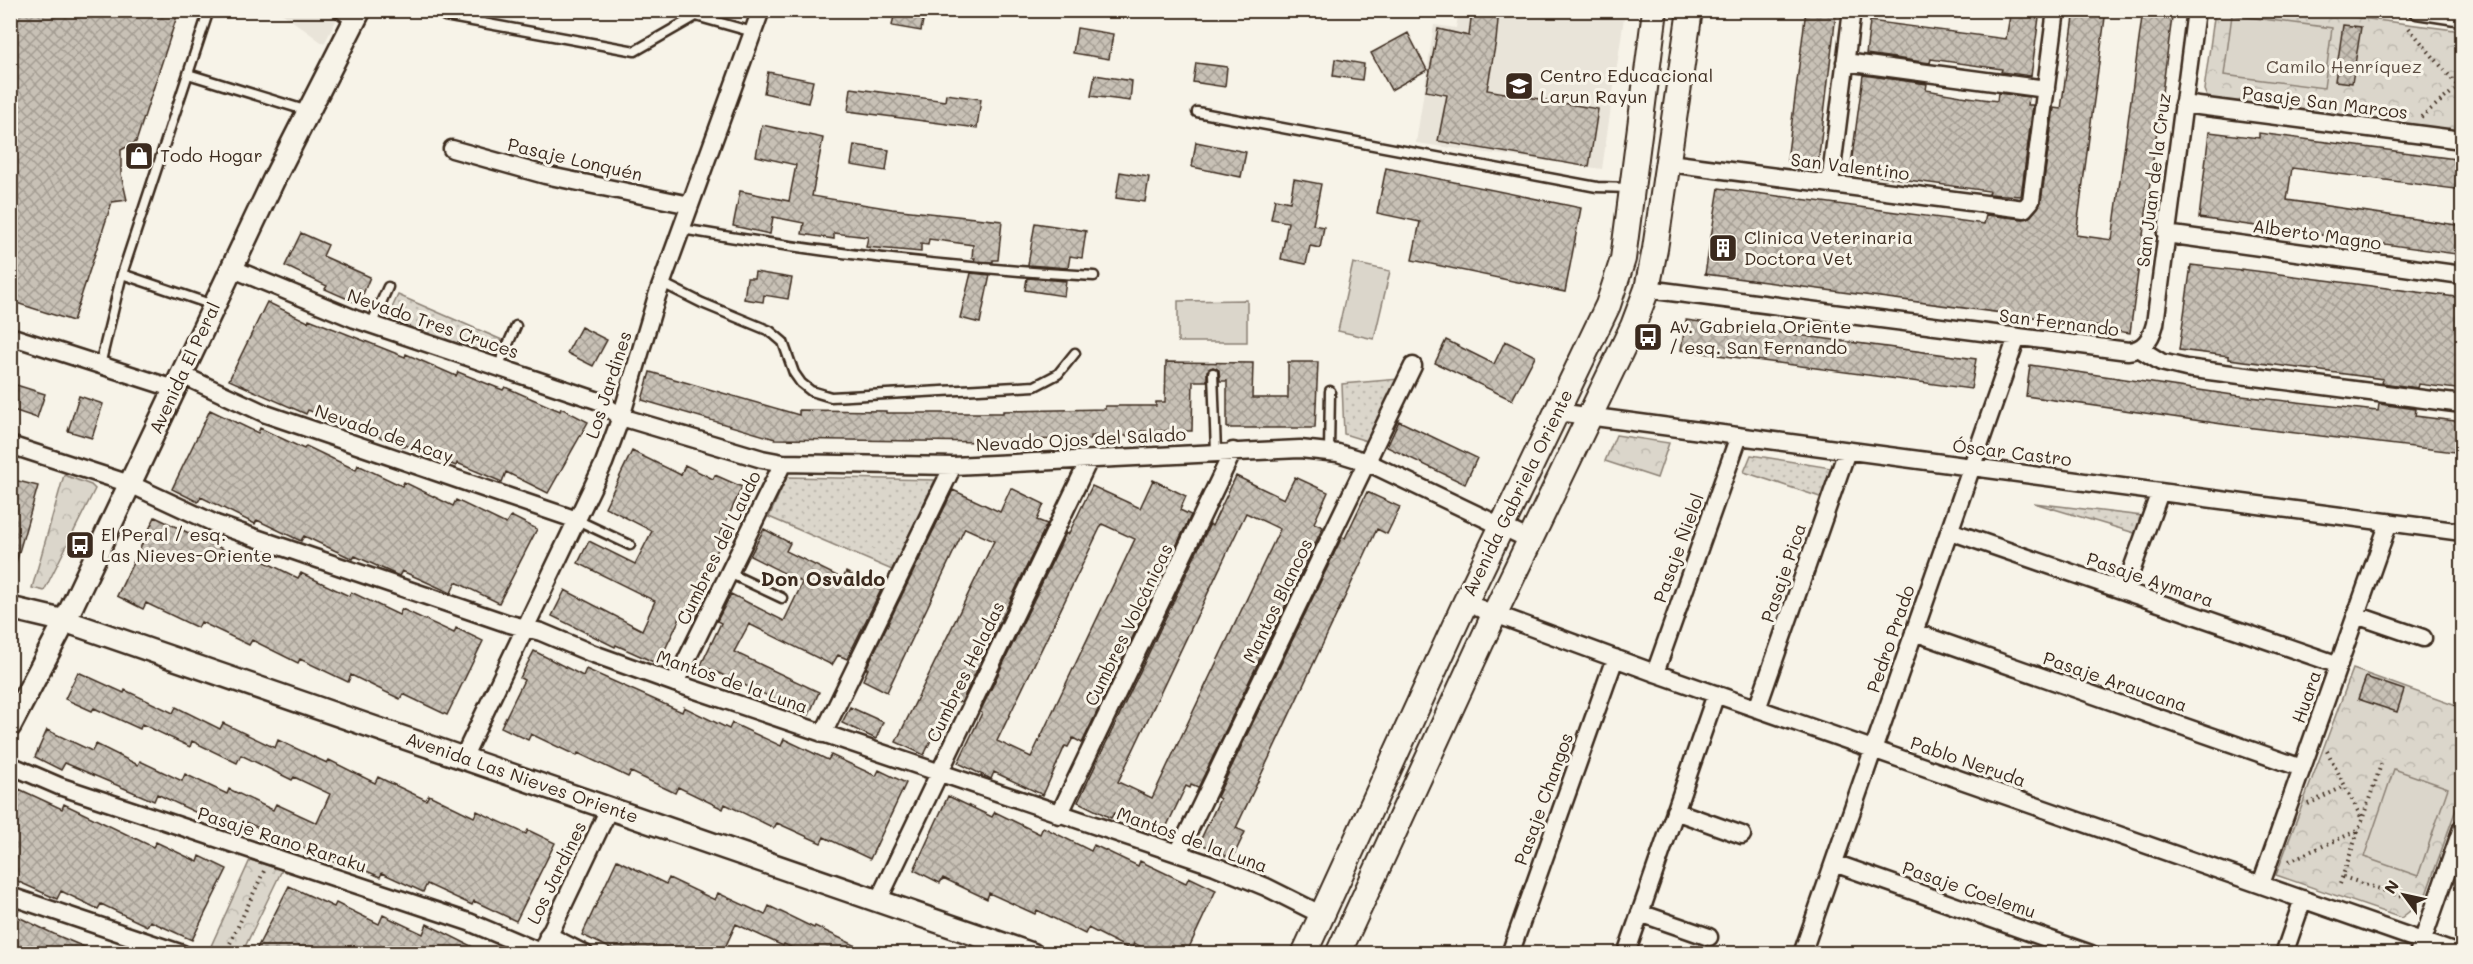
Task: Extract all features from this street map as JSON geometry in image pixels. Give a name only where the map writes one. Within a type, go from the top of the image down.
[{"type":"main road","name":"Avenida Gabriela Oriente","points":[[1304,954],[1465,603],[1605,313],[1616,284],[1623,259],[1655,10]]},
{"type":"main road","name":"Avenida Gabriela Oriente","points":[[1338,954],[1494,615],[1633,326],[1647,289],[1690,10]]},
{"type":"street","name":"Los Jardines","points":[[463,758],[604,463],[621,417],[662,283],[761,10]]},
{"type":"street","points":[[1830,184],[1852,10]]},
{"type":"street","points":[[1845,62],[2046,89],[2056,10]]},
{"type":"street","name":"San Juan de la Cruz","points":[[2140,349],[2150,338],[2155,324],[2196,10]]},
{"type":"street","points":[[2417,10],[2463,17]]},
{"type":"street","name":"Avenida El Peral","points":[[10,726],[65,621],[213,305],[357,17]]},
{"type":"street","name":"San Valentino","points":[[1668,163],[2020,209],[2027,207],[2031,201],[2046,89]]},
{"type":"street","name":"Pasaje San Marcos","points":[[2183,104],[2463,140]]},
{"type":"street","name":"Pasaje Lonquén","points":[[452,149],[545,175],[690,206]]},
{"type":"street","name":"Alberto Magno","points":[[2166,234],[2463,275]]},
{"type":"street","name":"Nevado Tres Cruces","points":[[231,268],[371,324],[599,401],[621,417]]},
{"type":"street","name":"San Fernando","points":[[1647,289],[2128,351],[2140,349],[2161,362],[2180,367],[2463,404]]},
{"type":"street","name":"Nevado de Acay","points":[[10,336],[100,365],[178,382],[577,520]]},
{"type":"street","name":"Pedro Prado","points":[[1802,954],[2017,337]]},
{"type":"street","name":"Mantos Blancos","points":[[1178,853],[1413,366]]},
{"type":"street","name":"Óscar Castro","points":[[1557,412],[2463,532]]},
{"type":"street","name":"Nevado Ojos del Salado","points":[[621,417],[741,454],[783,463],[952,466],[1300,449],[1329,451],[1367,462],[1530,540]]},
{"type":"street","name":"Pasaje Ñielol","points":[[1655,673],[1739,436]]},
{"type":"street","name":"Mantos de la Luna","points":[[10,445],[130,484],[225,528],[526,628],[675,683],[1059,815],[1178,853],[1242,876],[1322,915]]},
{"type":"street","name":"Pasaje Pica","points":[[1757,709],[1847,451]]},
{"type":"street","name":"Cumbres Volcánicas","points":[[1059,815],[1225,452]]},
{"type":"street","name":"Cumbres Heladas","points":[[878,901],[1089,460]]},
{"type":"street","name":"Cumbres del Laudo","points":[[675,683],[783,463]]},
{"type":"street","points":[[823,734],[952,466]]},
{"type":"street","points":[[2124,591],[2160,492]]},
{"type":"street","name":"Huara","points":[[2264,878],[2389,522]]},
{"type":"street","name":"Pasaje Aymara","points":[[1950,531],[2339,666]]},
{"type":"street","name":"Pablo Neruda","points":[[1465,603],[1757,709],[2264,878],[2303,899],[2420,947],[2459,954]]},
{"type":"street","name":"Avenida Las Nieves Oriente","points":[[10,608],[65,621],[1032,954]]},
{"type":"street","points":[[2356,615],[2423,638]]},
{"type":"street","name":"Pasaje Araucana","points":[[1914,632],[2302,768]]},
{"type":"street","name":"Pasaje Changos","points":[[1510,954],[1615,658]]},
{"type":"street","points":[[1626,954],[1716,694]]},
{"type":"street","name":"Pasaje Rano Raraku","points":[[10,765],[59,786],[469,922],[540,953]]},
{"type":"street","name":"Los Jardines","points":[[540,953],[609,809]]},
{"type":"street","points":[[1675,811],[1743,835]]},
{"type":"street","points":[[2420,947],[2463,828]]},
{"type":"street","name":"Pasaje Coelemu","points":[[1834,863],[2091,954]]},
{"type":"street","points":[[10,896],[183,954]]},
{"type":"street","points":[[2284,954],[2303,899]]},
{"type":"street","points":[[1640,912],[1709,937]]},
{"type":"street","points":[[549,935],[585,954]]},
{"type":"lane","points":[[100,365],[122,274],[209,10]]},
{"type":"lane","points":[[335,10],[357,17]]},
{"type":"lane","points":[[445,16],[635,51],[696,16],[753,32]]},
{"type":"lane","points":[[188,74],[308,111]]},
{"type":"lane","points":[[1197,112],[1597,187],[1633,188]]},
{"type":"lane","points":[[682,229],[862,257],[1094,276]]},
{"type":"lane","points":[[122,274],[213,305]]},
{"type":"lane","points":[[662,283],[702,303],[770,331],[783,342],[794,373],[801,383],[811,391],[831,397],[1035,386],[1058,374],[1075,352]]},
{"type":"lane","points":[[371,324],[388,287]]},
{"type":"lane","points":[[498,367],[516,326]]},
{"type":"lane","points":[[1213,373],[1225,452]]},
{"type":"lane","points":[[1329,451],[1330,391]]},
{"type":"lane","points":[[577,520],[630,545]]},
{"type":"lane","points":[[729,573],[782,598]]},
{"type":"path","points":[[2402,19],[2461,85],[2463,91]]},
{"type":"path","points":[[2402,132],[2461,85]]},
{"type":"path","points":[[2316,729],[2362,820]]},
{"type":"path","points":[[2340,884],[2383,759]]},
{"type":"path","points":[[2286,815],[2345,786]]},
{"type":"path","points":[[2264,878],[2359,830]]},
{"type":"path","points":[[225,954],[270,857]]},
{"type":"path","points":[[2343,877],[2435,907]]},
{"type":"shaded area","points":[[279,11],[341,11],[324,44]]},
{"type":"shaded area","name":"Centro Educacional Larun Rayun","points":[[1459,11],[1625,11],[1602,169],[1416,143],[1434,25],[1456,28]]},
{"type":"green space","name":"Camilo Henríquez","points":[[2215,11],[2307,11],[2462,31],[2462,134],[2217,103],[2208,99],[2204,90]]},
{"type":"green space","points":[[2232,15],[2332,28],[2324,88],[2224,75]]},
{"type":"green space","points":[[1353,263],[1390,271],[1374,339],[1338,331]]},
{"type":"green space","points":[[398,295],[502,340],[494,358],[385,323]]},
{"type":"green space","points":[[1247,300],[1247,342],[1178,342],[1178,301]]},
{"type":"green space","points":[[1399,379],[1370,442],[1344,434],[1342,384]]},
{"type":"green space","points":[[1616,435],[1669,443],[1657,478],[1605,461]]},
{"type":"green space","points":[[1751,455],[1831,468],[1823,498],[1744,472]]},
{"type":"green space","points":[[64,475],[91,485],[95,489],[44,591],[32,588]]},
{"type":"green space","points":[[787,477],[935,480],[892,570],[769,517]]},
{"type":"green space","points":[[2034,503],[2142,516],[2138,534]]},
{"type":"green space","points":[[2353,669],[2462,708],[2462,792],[2424,900],[2401,918],[2276,875]]},
{"type":"green space","points":[[2394,769],[2448,788],[2418,876],[2364,857]]},
{"type":"green space","points":[[250,860],[282,870],[242,953],[211,946]]},
{"type":"building","points":[[10,10],[179,10],[136,142],[121,150],[121,174],[127,200],[112,202],[73,321],[10,301]]},
{"type":"building","points":[[895,10],[925,10],[921,31],[892,26]]},
{"type":"building","points":[[1472,10],[1499,10],[1487,90],[1598,109],[1589,167],[1438,141],[1447,95],[1426,91],[1438,29],[1469,36]]},
{"type":"building","points":[[1806,10],[1836,14],[1818,164],[1787,161]]},
{"type":"building","points":[[2011,10],[2040,10],[2031,76],[2001,72],[2002,69],[1931,59],[1930,63],[1866,54],[1870,21],[2006,39]]},
{"type":"building","points":[[2075,10],[2106,10],[2076,235],[2112,240],[2143,10],[2173,10],[2130,333],[2100,329],[2101,326],[1705,274],[1719,188],[1984,224],[1986,215],[2023,219],[2031,216],[2041,202],[2054,108],[2061,109]]},
{"type":"building","points":[[2343,25],[2361,27],[2352,83],[2335,81]]},
{"type":"building","points":[[1077,28],[1113,34],[1109,59],[1073,53]]},
{"type":"building","points":[[1408,33],[1427,70],[1391,90],[1371,53]]},
{"type":"building","points":[[1335,59],[1364,64],[1362,80],[1333,76]]},
{"type":"building","points":[[1196,63],[1227,67],[1225,87],[1193,82]]},
{"type":"building","points":[[768,72],[813,81],[808,103],[764,93]]},
{"type":"building","points":[[1095,75],[1132,81],[1130,101],[1091,96]]},
{"type":"building","points":[[1863,75],[1927,84],[1926,90],[1997,101],[1998,93],[2029,97],[2028,105],[2033,105],[2021,196],[1988,194],[1989,191],[1850,172]]},
{"type":"building","points":[[851,88],[945,101],[946,94],[981,99],[977,128],[848,111]]},
{"type":"building","points":[[762,125],[823,138],[812,196],[892,209],[1002,221],[998,260],[974,261],[975,258],[972,258],[973,245],[929,239],[928,245],[921,244],[921,252],[866,247],[868,237],[834,233],[834,239],[802,234],[804,223],[773,217],[770,234],[733,226],[740,191],[789,201],[796,165],[756,156]]},
{"type":"building","points":[[2209,132],[2259,138],[2259,133],[2463,160],[2463,190],[2292,168],[2287,200],[2463,226],[2463,255],[2199,218]]},
{"type":"building","points":[[1196,142],[1246,152],[1241,177],[1192,167]]},
{"type":"building","points":[[854,145],[889,150],[886,171],[851,165]]},
{"type":"building","points":[[1386,168],[1581,208],[1565,292],[1412,260],[1420,222],[1377,213]]},
{"type":"building","points":[[1120,172],[1149,177],[1145,202],[1116,198]]},
{"type":"building","points":[[1294,179],[1321,184],[1313,225],[1324,227],[1320,248],[1310,246],[1306,264],[1281,259],[1288,222],[1271,219],[1275,199],[1290,202]]},
{"type":"building","points":[[1035,223],[1086,231],[1082,258],[1070,256],[1068,268],[1028,265]]},
{"type":"building","points":[[301,233],[328,245],[323,256],[370,277],[359,304],[325,289],[327,286],[285,266]]},
{"type":"building","points":[[2191,265],[2241,271],[2241,269],[2463,298],[2463,390],[2419,384],[2418,388],[2382,383],[2383,379],[2229,359],[2229,356],[2179,350]]},
{"type":"building","points":[[755,272],[792,278],[788,299],[764,295],[763,302],[744,299],[747,278],[754,278]]},
{"type":"building","points":[[971,273],[990,275],[980,323],[960,318]]},
{"type":"building","points":[[1027,278],[1066,281],[1064,296],[1025,290]]},
{"type":"building","points":[[267,302],[308,322],[309,319],[405,357],[406,354],[456,376],[458,372],[503,390],[505,387],[560,411],[561,408],[588,422],[548,493],[506,472],[502,482],[457,463],[456,466],[405,445],[404,447],[359,428],[358,431],[308,410],[306,414],[229,380]]},
{"type":"building","points":[[1686,320],[1976,359],[1971,389],[1681,350]]},
{"type":"building","points":[[581,327],[607,340],[593,366],[567,353]]},
{"type":"building","points":[[1446,340],[1494,364],[1505,341],[1535,356],[1512,400],[1435,363]]},
{"type":"building","points":[[1166,362],[1253,363],[1252,398],[1288,398],[1288,362],[1318,362],[1315,428],[1227,428],[1227,381],[1220,381],[1219,370],[1213,367],[1207,371],[1207,381],[1193,381],[1192,431],[1141,431],[1141,436],[1091,436],[1091,439],[987,440],[987,442],[775,439],[642,400],[650,372],[799,415],[799,410],[1003,413],[1003,411],[1105,409],[1105,406],[1156,406],[1156,402],[1165,402]]},
{"type":"building","points":[[2030,365],[2233,395],[2378,411],[2379,404],[2416,409],[2415,416],[2463,422],[2463,453],[2229,425],[2026,396]]},
{"type":"building","points":[[10,383],[45,394],[37,418],[10,409]]},
{"type":"building","points":[[79,396],[103,404],[92,438],[68,431]]},
{"type":"building","points":[[210,410],[258,433],[260,428],[304,449],[306,446],[356,470],[358,465],[402,486],[404,482],[453,506],[456,500],[506,524],[511,516],[537,529],[499,603],[456,582],[451,593],[402,571],[399,576],[355,556],[353,559],[304,536],[301,541],[257,520],[255,524],[201,497],[198,502],[172,489]]},
{"type":"building","points":[[1399,421],[1477,458],[1465,484],[1387,447]]},
{"type":"building","points":[[632,451],[681,475],[685,465],[713,479],[715,475],[742,487],[719,537],[723,539],[686,613],[683,612],[658,664],[616,645],[615,647],[552,616],[565,590],[642,630],[655,601],[578,563],[589,541],[635,564],[652,531],[605,507]]},
{"type":"building","points":[[1236,476],[1284,499],[1295,477],[1328,492],[1314,523],[1323,527],[1198,788],[1191,785],[1190,788],[1186,786],[1162,836],[1114,813],[1111,818],[1078,802],[1210,524],[1212,526]],"holes":[[[1246,513],[1280,529],[1152,798],[1118,782]]]},
{"type":"building","points":[[10,479],[38,486],[15,566],[10,565]]},
{"type":"building","points":[[1153,480],[1186,496],[1180,510],[1191,515],[1082,743],[1073,738],[1068,747],[1065,746],[1043,795],[994,772],[991,779],[958,763],[1066,533],[1068,535],[1092,486],[1140,508]],"holes":[[[1102,524],[1135,539],[1031,757],[997,741]]]},
{"type":"building","points":[[1011,488],[1044,504],[1037,520],[1047,524],[961,703],[951,698],[924,755],[896,742],[994,541],[965,528],[887,692],[863,680],[868,669],[866,669],[953,490],[1000,512]]},
{"type":"building","points":[[1367,492],[1400,507],[1387,534],[1377,529],[1236,828],[1245,832],[1232,859],[1199,843],[1220,799],[1217,797],[1342,537],[1345,538]]},
{"type":"building","points":[[155,517],[248,561],[251,555],[298,578],[301,573],[349,596],[351,592],[399,615],[402,609],[454,633],[456,628],[483,641],[447,715],[403,694],[400,699],[351,675],[348,682],[300,659],[298,663],[252,640],[249,645],[201,622],[198,628],[146,603],[143,609],[117,596]]},
{"type":"building","points":[[764,529],[790,543],[786,551],[843,579],[846,572],[881,590],[847,659],[838,655],[832,665],[749,624],[734,652],[819,692],[809,715],[701,665],[721,623],[717,621],[731,594],[784,621],[799,590],[802,582],[750,556]]},
{"type":"building","points":[[534,651],[583,676],[586,669],[682,712],[684,707],[729,729],[732,723],[781,746],[784,739],[828,760],[831,755],[876,776],[879,770],[906,783],[870,859],[824,837],[821,843],[777,823],[774,828],[725,804],[723,809],[678,787],[675,793],[631,772],[628,777],[531,734],[528,740],[501,727],[524,680],[520,678]]},
{"type":"building","points":[[78,672],[124,693],[125,690],[173,713],[176,707],[220,729],[223,723],[275,748],[278,740],[327,763],[329,760],[375,783],[378,777],[426,800],[429,795],[474,817],[477,811],[526,834],[528,830],[555,843],[516,921],[474,901],[472,905],[427,884],[423,892],[382,873],[380,877],[338,858],[336,863],[246,822],[243,829],[201,809],[199,814],[157,794],[154,801],[65,763],[61,770],[35,757],[47,730],[92,751],[96,744],[138,765],[140,761],[182,781],[185,774],[227,794],[229,789],[273,810],[276,804],[317,823],[330,794],[294,777],[292,780],[241,755],[237,763],[192,741],[190,747],[142,724],[140,729],[94,708],[92,711],[65,699]]},
{"type":"building","points":[[2366,677],[2404,690],[2397,712],[2358,699]]},
{"type":"building","points":[[850,707],[883,722],[876,739],[842,723]]},
{"type":"building","points":[[19,789],[62,809],[64,804],[153,847],[156,842],[198,862],[200,856],[227,869],[192,940],[150,921],[147,926],[101,904],[98,909],[61,891],[57,899],[10,878],[10,808]]},
{"type":"building","points":[[948,796],[992,817],[995,812],[1040,834],[1043,827],[1091,851],[1094,845],[1138,866],[1140,861],[1186,883],[1189,877],[1216,890],[1186,954],[1155,954],[1134,943],[1131,950],[1088,928],[1085,934],[1037,910],[1035,914],[989,893],[987,899],[943,878],[940,883],[914,870]]},
{"type":"building","points":[[617,860],[666,884],[669,878],[715,900],[718,893],[765,915],[769,906],[873,954],[805,954],[736,924],[722,954],[622,954],[582,935]]},
{"type":"building","points":[[289,886],[334,907],[336,903],[379,924],[383,915],[423,934],[427,924],[487,954],[254,954]]},
{"type":"building","points":[[10,913],[101,954],[27,954],[10,946]]},
{"type":"place","name":"Centro Educacional Larun Rayun","points":[[1519,86]]},
{"type":"place","name":"Todo Hogar","points":[[139,156]]},
{"type":"place","name":"Clinica Veterinaria Doctora Vet","points":[[1723,248]]},
{"type":"place","name":"Av. Gabriela Oriente / esq. San Fernando","points":[[1648,337]]},
{"type":"place","name":"El Peral / esq. Las Nieves-Oriente","points":[[80,545]]},
{"type":"district","name":"Don Osvaldo","points":[[823,579]]}]
